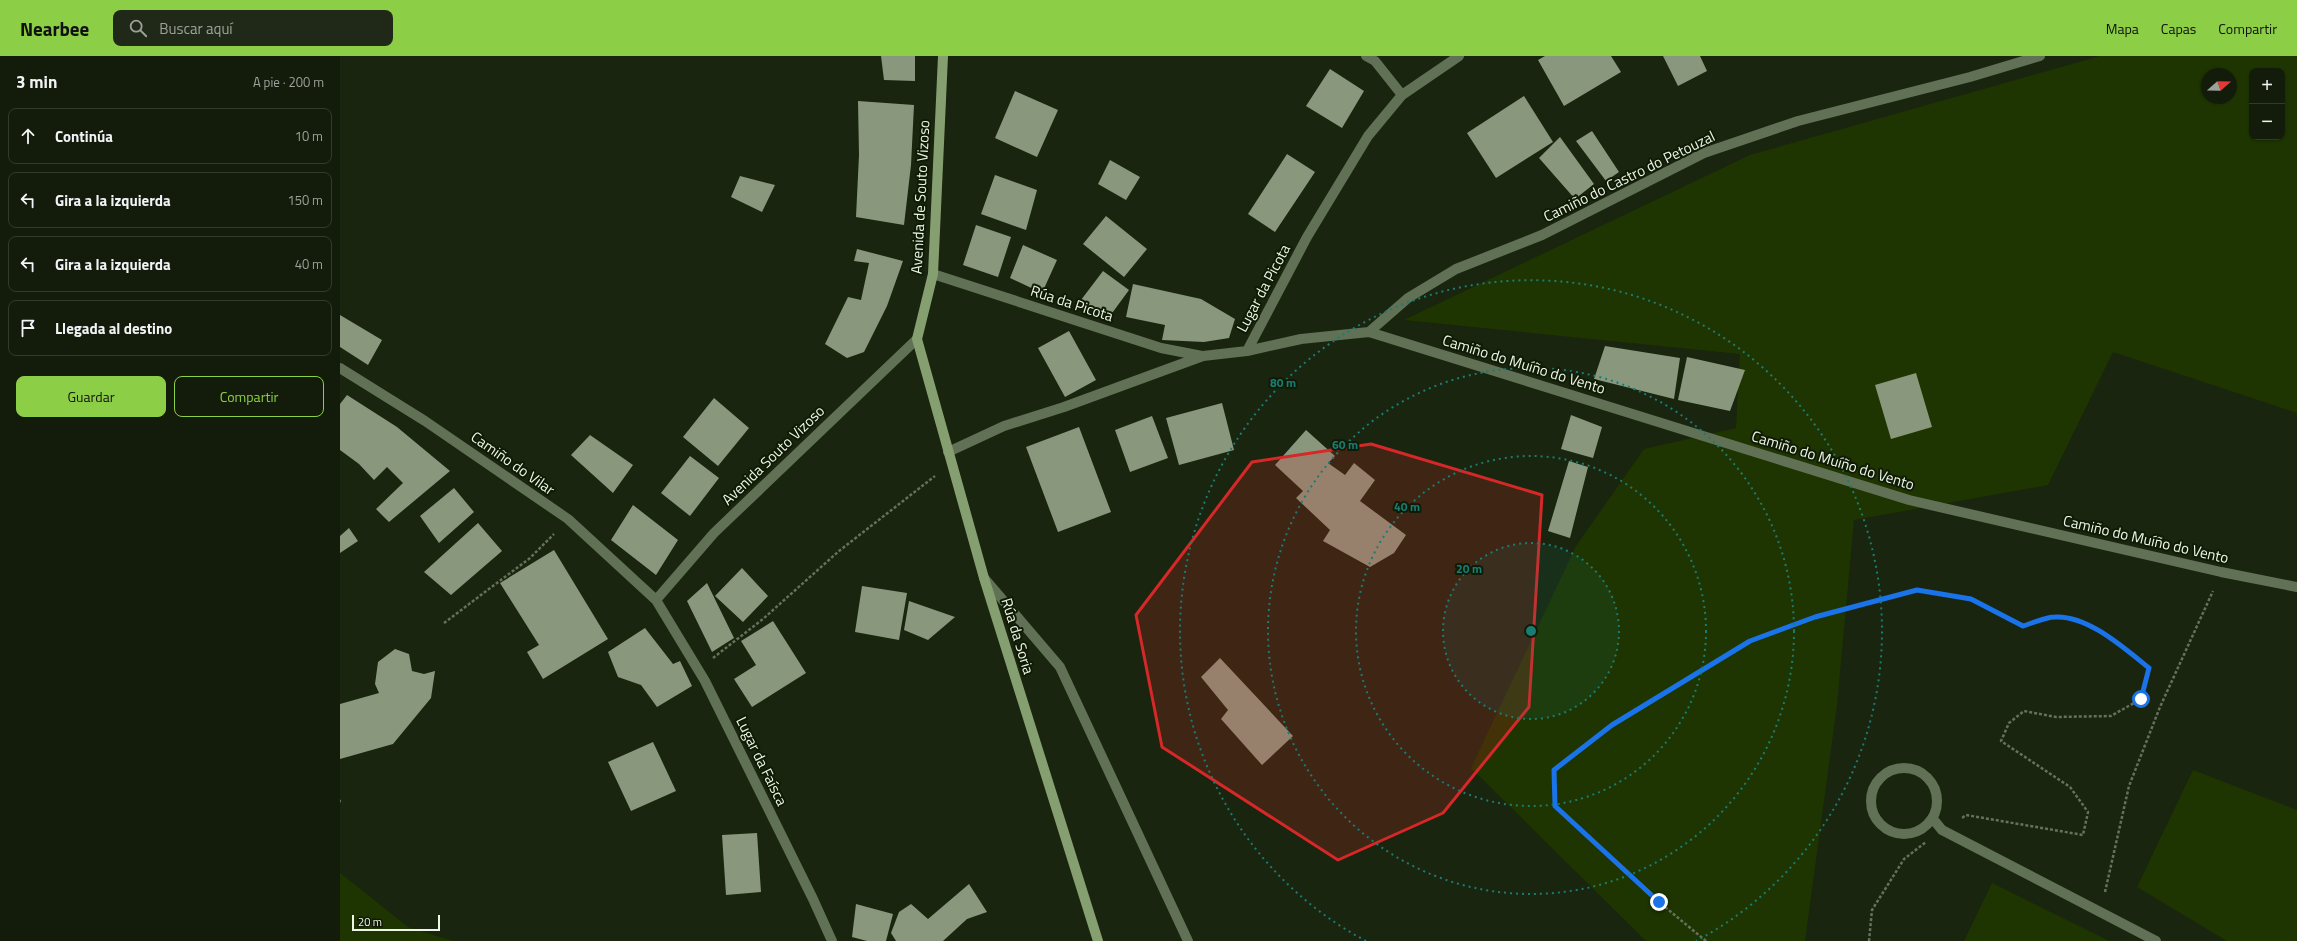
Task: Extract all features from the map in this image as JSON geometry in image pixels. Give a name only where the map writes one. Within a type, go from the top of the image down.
[{"type":"street","name":"Avenida de Souto Vizoso","points":[[917,339],[933,274],[943,56]]},
{"type":"street","points":[[1366,56],[1375,61],[1402,95]]},
{"type":"street","name":"Lugar da Picota","points":[[948,452],[1004,426],[1064,407],[1203,356],[1247,351],[1307,237],[1368,136],[1402,95],[1459,56]]},
{"type":"street","name":"Camiño do Castro do Petouzal","points":[[1369,332],[1408,298],[1456,270],[1542,235],[1704,153],[1798,121],[1970,77],[2040,56]]},
{"type":"street","name":"Rúa da Picota","points":[[933,274],[1161,348],[1203,356]]},
{"type":"street","points":[[1247,351],[1301,339],[1369,332]]},
{"type":"street","name":"Camiño do Muíño do Vento","points":[[1369,332],[1909,500],[2221,572],[2297,587]]},
{"type":"street","name":"Rúa da Soria","points":[[917,339],[984,578],[1098,941]]},
{"type":"street","name":"Avenida Souto Vizoso","points":[[656,600],[714,533],[917,339]]},
{"type":"street","name":"Camiño do Vilar","points":[[340,368],[425,420],[568,519],[656,600]]},
{"type":"street","points":[[984,578],[1060,667],[1188,941]]},
{"type":"street","name":"Lugar da Faísca","points":[[656,600],[699,669],[810,892],[832,941]]},
{"type":"street","points":[[1909,767],[1919,770],[1928,777],[1935,787],[1938,797],[1937,809],[1933,819],[1925,827],[1916,832],[1905,834],[1894,833],[1885,828],[1877,820],[1871,805],[1873,789],[1878,779],[1887,772],[1897,768],[1909,767]]},
{"type":"street","points":[[1933,819],[1942,830],[2109,918],[2156,941]]},
{"type":"path","points":[[699,669],[763,619],[839,551],[951,462]]},
{"type":"path","points":[[444,623],[530,558],[568,519]]},
{"type":"path","points":[[2109,918],[2105,895],[2129,786],[2160,707],[2221,572]]},
{"type":"path","points":[[1706,941],[1659,902],[1555,806],[1554,770],[1612,725],[1750,641],[1815,617],[1917,590],[1971,599],[2023,626],[2056,617],[2088,624],[2117,643],[2149,668],[2141,699],[2111,716],[2056,717],[2024,711],[2009,723],[2001,741],[2070,787],[2088,812],[2083,835],[2025,823],[1966,815],[1942,830],[1904,859],[1872,910],[1870,941]]},
{"type":"highlighted area","points":[[1371,444],[1542,495],[1529,707],[1443,813],[1338,860],[1162,747],[1136,615],[1252,462]]},
{"type":"green space","points":[[2100,56],[2297,56],[2297,413],[2113,352],[2048,485],[1854,520],[1837,705],[1805,941],[1646,941],[1471,768],[1576,546],[1644,449],[1736,428],[1740,354],[1404,320],[1750,155]]},
{"type":"green space","points":[[2193,770],[2297,810],[2297,941],[2227,941],[2137,887]]},
{"type":"green space","points":[[340,873],[408,927],[453,941],[340,941]]},
{"type":"green space","points":[[1992,883],[2109,941],[1964,941]]},
{"type":"building","points":[[881,56],[915,56],[915,81],[884,80]]},
{"type":"building","points":[[1545,56],[1611,56],[1621,72],[1564,106],[1538,60]]},
{"type":"building","points":[[1663,56],[1700,56],[1707,71],[1678,86]]},
{"type":"building","points":[[1330,69],[1364,91],[1342,128],[1306,106]]},
{"type":"building","points":[[1015,91],[1058,110],[1037,157],[995,138]]},
{"type":"building","points":[[1524,96],[1553,142],[1496,178],[1467,133]]},
{"type":"building","points":[[858,101],[914,105],[911,165],[904,225],[856,217],[859,155]]},
{"type":"building","points":[[1592,131],[1619,172],[1606,181],[1576,141]]},
{"type":"building","points":[[1560,137],[1594,184],[1575,199],[1539,158]]},
{"type":"building","points":[[1287,154],[1315,172],[1275,232],[1248,214]]},
{"type":"building","points":[[1110,160],[1140,177],[1126,200],[1098,184]]},
{"type":"building","points":[[995,175],[1037,190],[1026,230],[981,214]]},
{"type":"building","points":[[740,176],[775,185],[762,212],[731,197]]},
{"type":"building","points":[[1106,216],[1147,249],[1124,277],[1083,244]]},
{"type":"building","points":[[976,225],[1011,237],[998,277],[963,265]]},
{"type":"building","points":[[1023,245],[1057,260],[1042,293],[1010,278]]},
{"type":"building","points":[[857,249],[903,261],[887,306],[864,352],[847,358],[825,344],[848,297],[861,300],[869,263],[854,261]]},
{"type":"building","points":[[1103,271],[1129,290],[1107,320],[1081,300]]},
{"type":"building","points":[[1133,284],[1201,299],[1235,319],[1229,338],[1204,342],[1162,340],[1165,325],[1126,317]]},
{"type":"building","points":[[340,315],[382,340],[368,365],[340,347]]},
{"type":"building","points":[[1069,331],[1096,380],[1065,397],[1038,348]]},
{"type":"building","points":[[1605,346],[1680,358],[1674,399],[1594,379]]},
{"type":"building","points":[[1687,357],[1745,370],[1730,411],[1678,400]]},
{"type":"building","points":[[1916,373],[1932,427],[1891,439],[1875,385]]},
{"type":"building","points":[[347,395],[397,427],[450,471],[389,522],[376,509],[403,483],[387,467],[374,480],[359,464],[340,450],[340,404]]},
{"type":"building","points":[[714,398],[749,428],[718,466],[683,437]]},
{"type":"building","points":[[1222,403],[1234,450],[1179,465],[1166,418]]},
{"type":"building","points":[[1571,415],[1602,427],[1593,458],[1561,449]]},
{"type":"building","points":[[1152,416],[1168,458],[1130,472],[1115,430]]},
{"type":"building","points":[[1079,427],[1111,512],[1058,532],[1026,447]]},
{"type":"building","points":[[1306,430],[1335,456],[1328,463],[1345,475],[1354,463],[1375,480],[1360,501],[1406,535],[1394,553],[1370,567],[1323,541],[1330,530],[1296,498],[1303,491],[1275,465]]},
{"type":"building","points":[[590,435],[633,465],[613,493],[571,455]]},
{"type":"building","points":[[690,456],[719,478],[690,516],[661,493]]},
{"type":"building","points":[[1569,461],[1588,467],[1570,538],[1548,531]]},
{"type":"building","points":[[454,488],[474,512],[439,543],[420,516]]},
{"type":"building","points":[[633,505],[678,540],[656,575],[611,540]]},
{"type":"building","points":[[478,523],[502,551],[451,595],[424,572]]},
{"type":"building","points":[[349,528],[358,541],[340,553],[340,536]]},
{"type":"building","points":[[554,550],[608,639],[543,679],[527,652],[539,645],[500,583]]},
{"type":"building","points":[[742,568],[768,596],[743,622],[715,596]]},
{"type":"building","points":[[707,583],[734,638],[712,652],[687,601]]},
{"type":"building","points":[[862,586],[907,593],[899,640],[855,632]]},
{"type":"building","points":[[909,601],[955,617],[928,640],[904,630]]},
{"type":"building","points":[[773,621],[806,673],[752,707],[734,679],[756,665],[741,641]]},
{"type":"building","points":[[645,628],[673,664],[680,661],[692,686],[657,707],[641,685],[618,677],[608,652]]},
{"type":"building","points":[[395,649],[409,654],[412,671],[424,674],[435,671],[431,698],[393,744],[340,759],[340,704],[379,693],[375,684],[378,662]]},
{"type":"building","points":[[1220,658],[1293,736],[1262,765],[1221,719],[1228,710],[1201,677]]},
{"type":"building","points":[[653,742],[676,791],[631,811],[608,762]]},
{"type":"building","points":[[757,833],[761,892],[726,895],[722,835]]},
{"type":"building","points":[[969,884],[987,912],[967,919],[943,941],[896,941],[891,933],[899,912],[911,904],[928,919]]},
{"type":"building","points":[[856,904],[893,914],[886,941],[867,941],[852,937]]},
{"type":"route","points":[[1659,902],[1555,806],[1554,770],[1612,725],[1750,641],[1815,617],[1917,590],[1971,599],[2023,626],[2056,617],[2088,624],[2117,643],[2149,668],[2141,699]]}]
